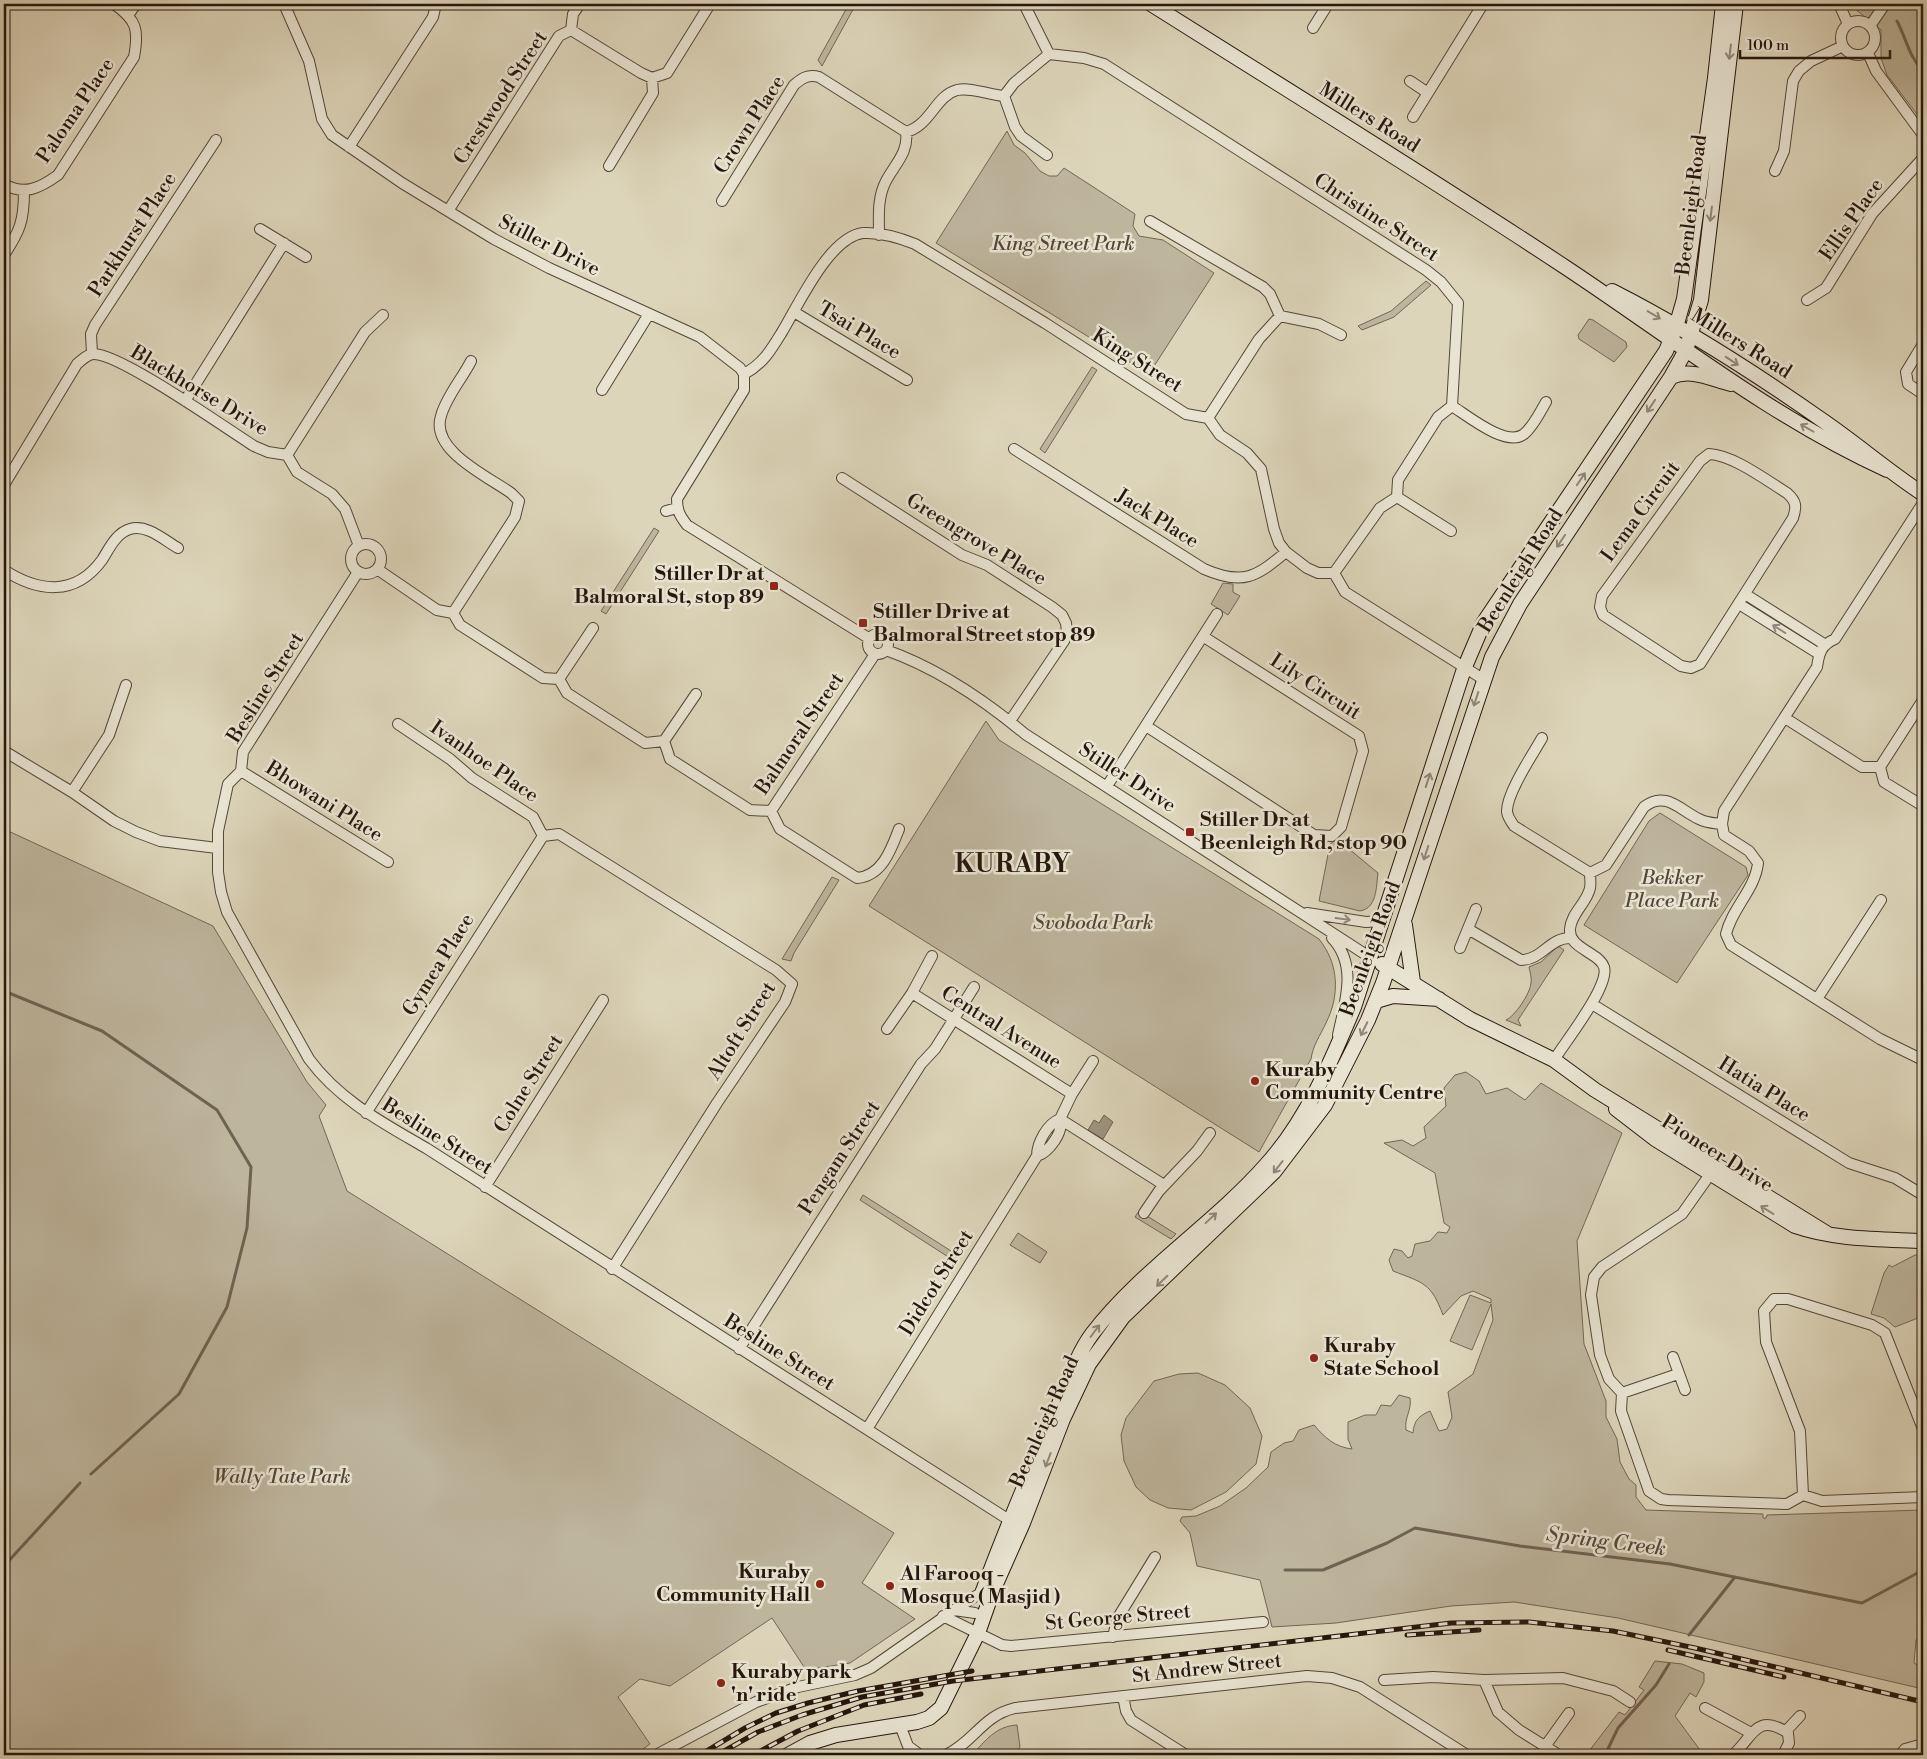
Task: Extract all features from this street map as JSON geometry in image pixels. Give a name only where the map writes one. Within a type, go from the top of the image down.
[{"type":"main road","name":"Millers Road","points":[[1151,4],[1565,267],[1674,333],[1686,350],[1744,388],[1849,452],[1887,470]]},
{"type":"main road","name":"Beenleigh Road","points":[[788,1755],[810,1744],[836,1735],[900,1726],[929,1718],[941,1708],[973,1631],[992,1593],[1017,1521],[1082,1351],[1091,1336],[1140,1283],[1266,1165],[1295,1124],[1333,1058],[1354,1007],[1371,958],[1464,669],[1484,622],[1498,597],[1651,377],[1674,333],[1684,299],[1715,78],[1723,4]]},
{"type":"main road","name":"Beenleigh Road","points":[[973,1631],[975,1614],[987,1581],[1017,1521],[1085,1372],[1107,1338],[1123,1317],[1274,1172],[1325,1105],[1357,1045],[1376,1001],[1483,679],[1520,604],[1671,377],[1686,350],[1704,279],[1736,4]]},
{"type":"main road","name":"Millers Road","points":[[1674,333],[1691,335],[1821,419],[1857,444],[1887,470],[1923,494]]},
{"type":"main road","points":[[1671,377],[1681,373],[1693,373],[1744,388]]},
{"type":"main road","points":[[1404,920],[1413,982]]},
{"type":"main road","name":"Pioneer Drive","points":[[1371,958],[1413,982],[1470,1019],[1554,1060],[1595,1090],[1828,1234]]},
{"type":"main road","points":[[1376,1001],[1393,996],[1440,999]]},
{"type":"main road","name":"Pioneer Drive","points":[[1595,1090],[1627,1120],[1795,1226],[1828,1234],[1923,1241]]},
{"type":"street","points":[[114,4],[129,14],[136,4]]},
{"type":"street","name":"Stiller Drive","points":[[284,4],[309,61],[324,124],[332,135],[448,212],[536,261],[700,337],[735,363],[744,374]]},
{"type":"street","points":[[349,147],[433,17],[436,4]]},
{"type":"street","name":"Crestwood Street","points":[[448,212],[560,36],[571,30],[573,14],[580,4]]},
{"type":"street","points":[[571,30],[652,78],[667,73],[710,4]]},
{"type":"street","points":[[1004,96],[1014,84],[1049,54],[1024,4]]},
{"type":"street","points":[[1313,28],[1328,4]]},
{"type":"street","points":[[1413,117],[1484,4]]},
{"type":"street","points":[[1839,4],[1848,24]]},
{"type":"street","points":[[1870,26],[1885,4]]},
{"type":"street","name":"Paloma Place","points":[[24,191],[41,187],[58,175],[134,57],[137,41],[136,26],[129,14]]},
{"type":"street","points":[[1860,21],[1870,26],[1876,37],[1875,43],[1868,52],[1855,55],[1843,46],[1841,34],[1848,24],[1860,21]]},
{"type":"street","points":[[1776,171],[1784,151],[1793,81],[1799,71],[1811,61],[1843,46]]},
{"type":"street","points":[[1868,52],[1876,71],[1923,135]]},
{"type":"street","name":"Christine Street","points":[[1049,54],[1084,58],[1104,64],[1418,265],[1441,282],[1458,304],[1452,406]]},
{"type":"street","name":"Crown Place","points":[[722,201],[794,85],[802,78],[813,75],[820,77],[906,132]]},
{"type":"street","points":[[609,166],[653,93],[652,78]]},
{"type":"street","points":[[1410,81],[1428,93]]},
{"type":"street","points":[[879,235],[880,197],[908,142],[906,132],[916,129],[927,120],[944,97],[958,90],[1004,96]]},
{"type":"street","points":[[1004,96],[1015,127],[1021,136],[1047,155]]},
{"type":"street","name":"Parkhurst Place","points":[[92,354],[91,334],[95,324],[216,140]]},
{"type":"street","name":"Ellis Place","points":[[1807,300],[1826,288],[1872,214],[1923,158]]},
{"type":"street","points":[[4,184],[24,191],[24,215],[20,230],[4,255]]},
{"type":"street","points":[[1150,221],[1263,286],[1270,294],[1280,316]]},
{"type":"street","points":[[260,229],[306,257]]},
{"type":"street","name":"King Street","points":[[744,374],[765,359],[828,257],[844,242],[861,233],[894,236],[915,244],[1045,323],[1186,414],[1208,418]]},
{"type":"street","points":[[185,401],[284,243]]},
{"type":"street","name":"Tsai Place","points":[[794,312],[907,380]]},
{"type":"street","points":[[602,390],[649,314]]},
{"type":"street","points":[[359,546],[345,509],[332,494],[297,472],[287,455],[365,332],[383,315]]},
{"type":"street","points":[[1280,316],[1319,324],[1341,335]]},
{"type":"street","points":[[1280,316],[1259,339],[1208,418],[1220,435],[1248,453],[1261,469],[1279,544],[1286,552],[1307,568],[1318,573],[1334,573]]},
{"type":"street","points":[[1923,344],[1906,372],[1908,384],[1923,394]]},
{"type":"street","points":[[4,485],[77,364],[92,354]]},
{"type":"street","name":"Blackhorse Drive","points":[[92,354],[102,355],[131,368],[254,446],[268,452],[287,455]]},
{"type":"street","points":[[453,613],[516,518],[519,501],[511,493],[450,450],[442,440],[438,428],[441,414],[471,362]]},
{"type":"street","points":[[744,374],[744,390],[682,490],[677,499],[677,508],[687,525],[870,639]]},
{"type":"street","points":[[1397,497],[1398,480],[1438,417],[1452,406],[1496,434],[1511,438],[1523,435],[1528,431],[1546,402]]},
{"type":"street","name":"Jack Place","points":[[1014,450],[1204,570],[1223,578],[1255,575],[1286,552]]},
{"type":"street","name":"Lema Circuit","points":[[1709,454],[1717,454],[1730,459],[1787,493],[1794,500],[1796,509],[1793,518],[1739,604],[1700,664],[1690,668],[1681,666],[1603,616],[1600,607],[1602,596],[1700,461],[1709,454]]},
{"type":"street","name":"Greengrove Place","points":[[842,478],[962,555],[987,565],[1062,615],[1067,632],[1064,641],[1010,722]]},
{"type":"street","points":[[1397,497],[1451,531]]},
{"type":"street","points":[[1334,573],[1380,508],[1397,497]]},
{"type":"street","points":[[1923,503],[1835,639],[1824,644],[1819,654],[1817,667],[1724,811],[1722,824],[1724,835],[1749,851],[1758,863],[1756,876],[1728,922],[1726,934],[1731,945],[1880,1039],[1923,1060]]},
{"type":"street","points":[[666,511],[677,508]]},
{"type":"street","points":[[4,570],[28,584],[41,588],[70,584],[92,571],[120,534],[129,529],[140,528],[150,531],[178,548]]},
{"type":"street","points":[[369,544],[378,550],[381,560],[377,569],[368,574],[358,572],[351,561],[352,552],[359,546],[369,544]]},
{"type":"street","points":[[377,569],[437,610],[453,613]]},
{"type":"street","name":"Besline Street","points":[[358,572],[243,752],[241,771],[228,784],[217,848],[221,892],[228,912],[302,1047],[321,1076],[366,1113],[738,1349],[1017,1521]]},
{"type":"street","points":[[1334,573],[1345,592],[1464,669],[1483,679]]},
{"type":"street","points":[[1745,594],[1824,644]]},
{"type":"street","points":[[1739,604],[1819,654]]},
{"type":"street","points":[[453,613],[460,626],[543,678],[559,679]]},
{"type":"street","points":[[1107,786],[1217,614]]},
{"type":"street","points":[[559,679],[593,628]]},
{"type":"street","points":[[876,634],[884,637],[888,644],[886,650],[880,654],[875,654],[868,648],[870,639],[876,634]]},
{"type":"street","name":"Lily Circuit","points":[[1146,726],[1314,835],[1332,836],[1341,827],[1363,751],[1359,736],[1204,637]]},
{"type":"street","name":"Stiller Drive","points":[[886,650],[931,669],[1025,734],[1371,958]]},
{"type":"street","name":"Balmoral Street","points":[[664,741],[670,759],[750,810],[771,811],[875,654]]},
{"type":"street","points":[[559,679],[566,693],[645,743],[664,741],[696,694]]},
{"type":"street","points":[[72,792],[109,735],[126,686]]},
{"type":"street","points":[[1923,700],[1880,767],[1884,782],[1923,806]]},
{"type":"street","points":[[1785,718],[1862,767],[1880,767]]},
{"type":"street","name":"Ivanhoe Place","points":[[398,724],[450,760],[472,778],[533,817],[543,836]]},
{"type":"street","points":[[1542,738],[1518,779],[1508,808],[1509,819],[1514,826],[1590,873]]},
{"type":"street","points":[[4,751],[72,792],[114,821],[136,832],[160,841],[217,848]]},
{"type":"street","name":"Bhowani Place","points":[[241,771],[388,862]]},
{"type":"street","points":[[1590,873],[1606,865],[1644,807],[1658,799],[1668,800],[1698,819],[1722,824]]},
{"type":"street","points":[[771,811],[780,828],[857,878],[867,877],[877,871],[891,848],[899,828]]},
{"type":"street","name":"Altoft Street","points":[[543,836],[559,834],[776,970],[792,984],[785,1002],[717,1103],[612,1269]]},
{"type":"street","name":"Gymea Place","points":[[366,1113],[543,836]]},
{"type":"street","points":[[1554,1060],[1592,1004],[1600,987],[1604,967],[1599,960],[1575,944],[1571,938],[1570,928],[1573,918],[1590,888],[1590,873]]},
{"type":"street","points":[[1817,999],[1881,900]]},
{"type":"street","points":[[1460,948],[1476,909]]},
{"type":"street","points":[[1304,913],[1366,922],[1382,921]]},
{"type":"street","points":[[1315,920],[1339,945],[1347,962],[1346,996],[1333,1058]]},
{"type":"street","points":[[1468,929],[1521,960],[1531,960],[1538,956],[1554,941],[1571,938]]},
{"type":"street","name":"Central Avenue","points":[[887,1029],[912,993],[932,956]]},
{"type":"street","name":"Pengam Street","points":[[738,1349],[921,1064],[935,1049],[974,987]]},
{"type":"street","name":"Central Avenue","points":[[912,993],[1072,1094]]},
{"type":"street","name":"Colne Street","points":[[485,1187],[604,1000]]},
{"type":"street","name":"Hatia Place","points":[[1592,1004],[1849,1163],[1895,1178],[1923,1195]]},
{"type":"street","name":"Didcot Street","points":[[867,1429],[1037,1156],[1037,1147],[1050,1126],[1060,1119],[1072,1094],[1093,1062]]},
{"type":"street","points":[[1060,1119],[1164,1185]]},
{"type":"street","points":[[1144,1214],[1164,1185],[1197,1151],[1210,1133]]},
{"type":"street","points":[[1711,1174],[1682,1214],[1602,1267],[1594,1277],[1591,1295],[1600,1355],[1609,1379],[1622,1393],[1620,1412],[1649,1491],[1654,1496],[1668,1500],[1787,1504],[1803,1495],[1822,1501],[1923,1497]]},
{"type":"street","points":[[1803,1495],[1800,1431],[1766,1342],[1764,1310],[1774,1299],[1788,1298],[1872,1325],[1885,1333],[1923,1429]]},
{"type":"street","points":[[1673,1357],[1685,1390]]},
{"type":"street","points":[[1622,1393],[1678,1374]]},
{"type":"street","points":[[1113,1637],[1117,1620],[1155,1557]]},
{"type":"street","points":[[656,1755],[756,1702],[798,1687],[855,1675],[871,1668],[943,1616],[979,1594],[987,1581]]},
{"type":"street","points":[[954,1610],[975,1614]]},
{"type":"street","name":"St George Street","points":[[943,1616],[1002,1645],[1011,1646],[1263,1622]]},
{"type":"street","name":"St Andrew Street","points":[[946,1755],[966,1743],[992,1716],[1001,1711],[1307,1676],[1332,1678],[1360,1687],[1467,1755]]},
{"type":"street","points":[[1384,1680],[1433,1677],[1484,1680],[1563,1678],[1613,1691],[1630,1702]]},
{"type":"street","points":[[1484,1680],[1498,1712],[1519,1730],[1546,1745],[1559,1755]]},
{"type":"street","points":[[1123,1696],[1126,1711],[1131,1720],[1186,1755]]},
{"type":"street","points":[[1704,1708],[1751,1733]]},
{"type":"street","points":[[1546,1745],[1569,1713]]},
{"type":"street","points":[[1786,1731],[1800,1716]]},
{"type":"street","points":[[1733,1755],[1757,1727],[1767,1724],[1788,1733],[1789,1743],[1783,1755]]},
{"type":"street","points":[[900,1726],[908,1746],[920,1755]]},
{"type":"street","points":[[1900,1755],[1905,1749],[1923,1744]]},
{"type":"green space","points":[[849,4],[856,4],[822,66],[818,60]]},
{"type":"green space","points":[[1849,4],[1911,4],[1923,14],[1923,122],[1887,75],[1881,58],[1881,30]]},
{"type":"green space","name":"King Street Park","points":[[1007,131],[1014,145],[1025,153],[1040,171],[1049,176],[1057,176],[1064,168],[1135,214],[1133,226],[1139,236],[1163,240],[1214,273],[1149,374],[936,243]]},
{"type":"green space","points":[[1426,281],[1431,285],[1394,317],[1362,330],[1358,326],[1391,311]]},
{"type":"green space","points":[[1589,319],[1626,342],[1627,347],[1614,362],[1579,339],[1578,335]]},
{"type":"green space","points":[[1092,367],[1097,370],[1045,453],[1040,449]]},
{"type":"green space","points":[[654,528],[659,531],[606,614],[601,611]]},
{"type":"green space","points":[[1223,583],[1233,584],[1233,592],[1240,596],[1228,615],[1211,604]]},
{"type":"green space","name":"Svoboda Park","points":[[986,721],[999,740],[1319,939],[1326,949],[1334,969],[1335,980],[1334,1002],[1331,1012],[1315,1045],[1311,1059],[1259,1152],[869,906]]},
{"type":"green space","name":"Bekker Place Park","points":[[1660,813],[1746,867],[1748,875],[1677,983],[1584,925],[1649,821]]},
{"type":"green space","name":"Wally Tate Park","points":[[4,829],[213,926],[307,1082],[326,1105],[319,1116],[347,1191],[894,1533],[862,1583],[915,1619],[850,1663],[806,1670],[772,1618],[670,1686],[640,1679],[618,1697],[650,1744],[635,1755],[4,1755]]},
{"type":"green space","points":[[1337,839],[1378,873],[1373,902],[1366,909],[1360,911],[1319,901],[1330,844]]},
{"type":"green space","points":[[832,877],[839,880],[791,961],[782,959]]},
{"type":"green space","points":[[1558,946],[1564,950],[1518,1020],[1521,1026],[1506,1020],[1518,1009],[1528,993],[1531,981],[1529,967],[1541,962]]},
{"type":"green space","points":[[1466,1072],[1479,1081],[1486,1094],[1507,1088],[1525,1100],[1541,1083],[1622,1133],[1577,1241],[1584,1344],[1606,1401],[1606,1417],[1617,1439],[1620,1462],[1629,1479],[1636,1485],[1636,1497],[1646,1510],[1763,1514],[1763,1518],[1766,1518],[1767,1515],[1923,1510],[1923,1635],[1916,1640],[1914,1663],[1923,1668],[1923,1689],[1618,1618],[1514,1602],[1451,1606],[1336,1623],[1272,1627],[1260,1580],[1197,1566],[1190,1533],[1180,1521],[1182,1517],[1196,1516],[1220,1506],[1246,1488],[1268,1467],[1271,1452],[1284,1443],[1293,1441],[1299,1430],[1314,1425],[1331,1441],[1352,1449],[1348,1439],[1348,1422],[1365,1415],[1376,1415],[1381,1405],[1391,1406],[1399,1395],[1410,1398],[1406,1430],[1413,1433],[1418,1419],[1430,1411],[1439,1431],[1447,1429],[1452,1417],[1448,1392],[1473,1374],[1493,1320],[1491,1304],[1472,1350],[1450,1341],[1470,1295],[1491,1303],[1491,1299],[1473,1291],[1461,1296],[1443,1315],[1439,1304],[1430,1290],[1412,1278],[1393,1271],[1389,1260],[1394,1249],[1402,1251],[1408,1258],[1412,1256],[1415,1244],[1430,1241],[1438,1232],[1447,1233],[1450,1227],[1444,1223],[1435,1173],[1384,1143],[1402,1140],[1413,1146],[1426,1138],[1424,1127],[1446,1106],[1444,1088],[1455,1075]]},
{"type":"green space","points":[[863,1195],[959,1256],[956,1262],[860,1200]]},
{"type":"green space","points":[[1139,1211],[1176,1234],[1171,1239],[1135,1217]]},
{"type":"green space","points":[[1018,1233],[1047,1252],[1040,1263],[1010,1245]]},
{"type":"green space","points":[[1915,1255],[1923,1256],[1923,1316],[1895,1327],[1884,1318],[1871,1314],[1884,1273],[1889,1265],[1892,1267]]},
{"type":"green space","points":[[1198,1373],[1225,1385],[1250,1408],[1262,1436],[1256,1464],[1226,1492],[1191,1510],[1168,1508],[1150,1500],[1136,1487],[1124,1461],[1121,1435],[1126,1418],[1154,1381],[1179,1374]]},
{"type":"green space","points":[[1655,1661],[1682,1664],[1704,1673],[1704,1682],[1696,1697],[1690,1693],[1675,1716],[1700,1750],[1694,1755],[1586,1755],[1619,1712],[1625,1715],[1644,1690],[1639,1687]]},
{"type":"green space","points":[[1017,1725],[1020,1747],[1014,1755],[972,1755],[997,1731]]},
{"type":"shaded area","points":[[1104,1115],[1113,1122],[1103,1139],[1088,1130],[1094,1120],[1099,1123]]},
{"type":"waterway","points":[[1897,21],[1911,53],[1923,71]]},
{"type":"waterway","points":[[4,991],[102,1031],[217,1110],[251,1167],[247,1228],[227,1307],[179,1394],[91,1474]]},
{"type":"waterway","points":[[4,1566],[80,1483]]},
{"type":"waterway","name":"Spring Creek","points":[[1285,1570],[1323,1570],[1387,1543],[1415,1528],[1520,1546],[1670,1564],[1862,1603],[1923,1570]]},
{"type":"waterway","points":[[1689,1635],[1735,1577]]},
{"type":"waterway","points":[[1605,1755],[1618,1728],[1656,1685],[1669,1664]]},
{"type":"railway","points":[[717,1755],[758,1732],[802,1715],[862,1697],[953,1681],[1451,1623],[1529,1622],[1613,1631],[1695,1648],[1923,1702]]},
{"type":"railway","points":[[1407,1635],[1479,1630]]},
{"type":"railway","points":[[1668,1650],[1784,1677]]},
{"type":"railway","points":[[700,1755],[745,1728],[776,1713],[808,1703],[858,1691],[972,1671]]},
{"type":"railway","points":[[753,1755],[798,1731],[864,1705],[921,1694]]},
{"type":"place","name":"Stiller Dr at Balmoral St, stop 89","points":[[774,586]]},
{"type":"place","name":"Stiller Drive at Balmoral Street stop 89","points":[[863,623]]},
{"type":"place","name":"Stiller Dr at Beenleigh Rd, stop 90","points":[[1190,832]]},
{"type":"place","name":"Kuraby Community Centre","points":[[1255,1081]]},
{"type":"place","name":"Kuraby State School","points":[[1314,1358]]},
{"type":"place","name":"Kuraby Community Hall","points":[[820,1584]]},
{"type":"place","name":"Al Farooq - Mosque ( Masjid )","points":[[890,1586]]},
{"type":"place","name":"Kuraby park 'n' ride","points":[[721,1683]]},
{"type":"district","name":"KURABY","points":[[1013,864]]}]
